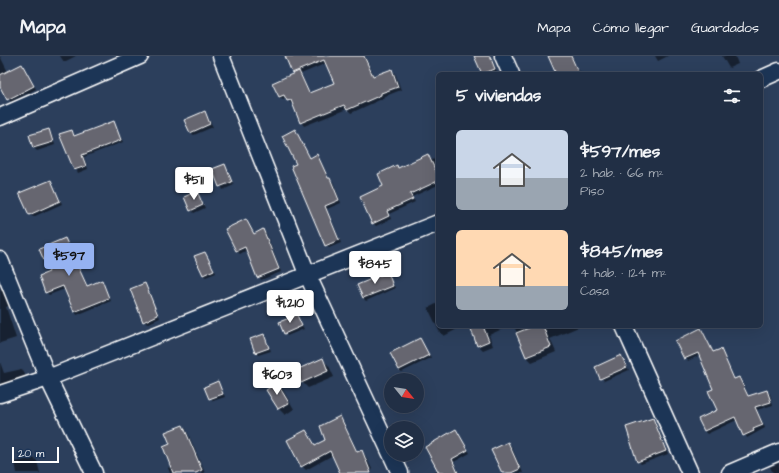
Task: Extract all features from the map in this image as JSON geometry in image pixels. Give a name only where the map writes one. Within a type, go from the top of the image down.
[{"type":"street","points":[[0,117],[140,56]]},
{"type":"street","points":[[221,56],[308,276],[400,473]]},
{"type":"street","points":[[503,56],[510,72]]},
{"type":"street","points":[[763,78],[779,71]]},
{"type":"street","points":[[0,394],[48,378],[436,225]]},
{"type":"street","points":[[0,260],[48,378],[94,473]]},
{"type":"street","points":[[625,328],[690,473]]},
{"type":"street","points":[[730,473],[779,452]]},
{"type":"building","points":[[285,56],[364,56],[373,76],[392,69],[398,87],[381,93],[381,95],[347,110],[344,105],[300,123],[291,100],[287,101],[284,95],[279,97],[272,83],[299,71],[309,93],[334,83],[324,60],[292,73]]},
{"type":"building","points":[[474,56],[490,56],[495,69],[487,72],[481,72]]},
{"type":"building","points":[[548,56],[571,56],[578,72],[555,72]]},
{"type":"building","points":[[22,64],[34,86],[7,100],[0,87],[0,75]]},
{"type":"building","points":[[205,111],[210,124],[190,133],[184,120]]},
{"type":"building","points":[[114,121],[121,140],[82,155],[86,166],[74,170],[59,134],[72,130],[74,136]]},
{"type":"building","points":[[49,129],[53,142],[33,148],[29,135]]},
{"type":"building","points":[[295,129],[310,158],[317,154],[328,178],[330,178],[339,200],[325,206],[339,240],[325,246],[291,166],[296,164],[282,136]]},
{"type":"building","points":[[428,154],[436,172],[436,182],[410,194],[413,199],[387,211],[389,216],[372,224],[360,197],[383,186],[378,174],[397,165],[398,168]]},
{"type":"building","points":[[225,164],[232,182],[219,187],[212,169]]},
{"type":"building","points":[[51,180],[60,201],[29,215],[19,193]]},
{"type":"building","points":[[197,191],[203,205],[190,211],[184,197]]},
{"type":"building","points":[[246,219],[254,234],[263,229],[279,269],[257,278],[245,247],[236,251],[225,229]]},
{"type":"building","points":[[65,238],[87,286],[102,280],[109,298],[74,312],[63,286],[45,293],[39,276],[49,272],[39,249]]},
{"type":"building","points":[[205,252],[214,270],[203,275],[194,256]]},
{"type":"building","points":[[388,272],[393,286],[363,298],[357,285]]},
{"type":"building","points":[[145,283],[158,315],[143,322],[130,289]]},
{"type":"building","points":[[297,315],[302,326],[284,334],[279,322]]},
{"type":"building","points":[[471,328],[484,328],[489,341],[477,346]]},
{"type":"building","points":[[529,328],[544,328],[551,347],[526,357],[516,333]]},
{"type":"building","points":[[701,328],[713,352],[721,349],[734,379],[739,377],[748,396],[767,390],[771,402],[755,407],[763,425],[753,429],[754,431],[743,436],[735,417],[704,431],[698,419],[717,410],[708,391],[713,389],[698,353],[684,359],[675,341]]},
{"type":"building","points":[[264,334],[269,348],[255,353],[250,339]]},
{"type":"building","points":[[420,338],[429,355],[399,370],[390,353]]},
{"type":"building","points":[[621,355],[627,367],[600,379],[595,367]]},
{"type":"building","points":[[323,358],[328,371],[301,383],[296,370]]},
{"type":"building","points":[[218,381],[223,394],[209,399],[204,387]]},
{"type":"building","points":[[277,383],[289,403],[278,409],[266,390]]},
{"type":"building","points":[[340,416],[357,452],[362,450],[371,473],[340,473],[330,451],[301,467],[287,440],[306,430],[315,445],[325,440],[320,426]]},
{"type":"building","points":[[653,418],[666,451],[637,462],[626,427]]},
{"type":"building","points":[[183,425],[202,470],[196,473],[173,473],[163,447],[170,444],[165,432]]},
{"type":"building","points":[[456,429],[468,450],[452,459],[458,473],[439,473],[425,447]]},
{"type":"building","points":[[508,442],[520,469],[511,473],[502,473],[491,450]]}]
